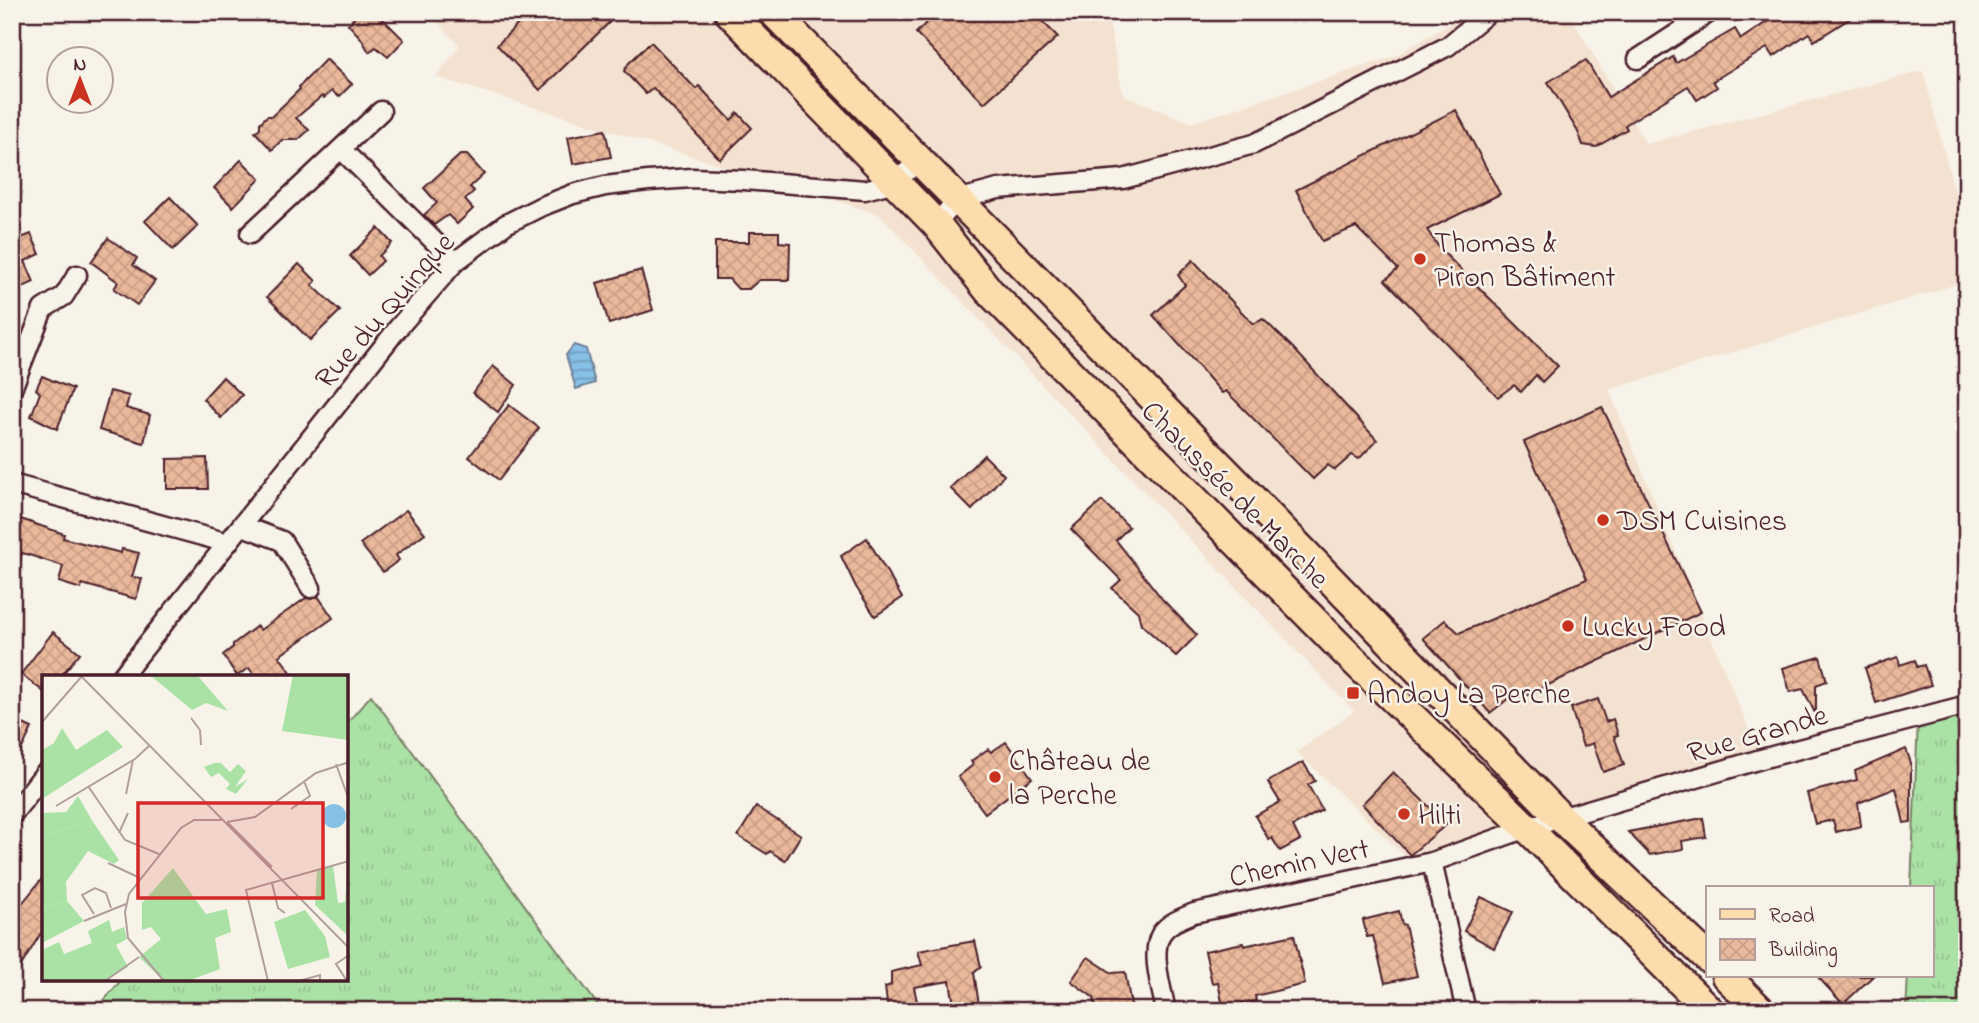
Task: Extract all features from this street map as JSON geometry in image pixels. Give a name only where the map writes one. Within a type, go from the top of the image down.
[{"type":"main road","name":"Chaussée de Marche","points":[[729,12],[936,225],[989,291],[1343,650],[1527,828],[1710,1011]]},
{"type":"main road","name":"Chaussée de Marche","points":[[773,12],[1235,480],[1562,819],[1706,956]]},
{"type":"main road","points":[[1728,978],[1761,1011]]},
{"type":"street","points":[[936,225],[957,200],[998,189],[1124,180],[1254,144],[1448,46],[1489,12]]},
{"type":"street","points":[[1639,59],[1710,12]]},
{"type":"street","points":[[250,234],[381,111]]},
{"type":"street","points":[[342,149],[455,262]]},
{"type":"street","name":"Rue du Quinque","points":[[123,675],[398,328],[455,262],[506,224],[573,194],[605,186],[692,178],[864,190],[895,182],[919,161]]},
{"type":"street","points":[[12,389],[43,309],[64,296],[77,275]]},
{"type":"street","points":[[12,484],[228,543]]},
{"type":"street","points":[[243,526],[282,541],[311,588]]},
{"type":"street","name":"Rue Grande","points":[[1527,828],[1762,759],[1967,705]]},
{"type":"street","points":[[14,809],[42,776]]},
{"type":"street","name":"Chemin Vert","points":[[1166,1011],[1156,960],[1161,935],[1174,922],[1194,913],[1432,862],[1527,828]]},
{"type":"street","points":[[1432,862],[1466,1011]]},
{"type":"shaded area","points":[[426,12],[1107,12],[1123,95],[1192,123],[1395,56],[1469,12],[1568,12],[1646,144],[1923,71],[1967,238],[1967,281],[1609,390],[1761,759],[1409,860],[1297,752],[1354,711],[879,214],[436,77],[460,45]]},
{"type":"green space","points":[[371,695],[602,1011],[95,1011],[120,981],[348,981],[348,722]]},
{"type":"green space","points":[[1967,705],[1967,1011],[1906,1011],[1908,978],[1934,978],[1934,886],[1911,886],[1918,719]]},
{"type":"water","points":[[574,345],[586,349],[595,383],[576,389],[566,355]]},
{"type":"building","points":[[360,12],[376,12],[404,40],[388,57],[376,47],[369,52],[348,24]]},
{"type":"building","points":[[530,12],[620,12],[540,90],[497,45]]},
{"type":"building","points":[[937,12],[1033,12],[1058,37],[984,103],[916,33]]},
{"type":"building","points":[[1782,12],[1860,12],[1814,41],[1809,33],[1773,57],[1767,48],[1713,81],[1717,87],[1697,100],[1688,86],[1625,125],[1627,129],[1596,147],[1583,145],[1548,82],[1586,60],[1608,97],[1673,57],[1676,63],[1735,29],[1741,39]]},
{"type":"building","points":[[651,42],[696,89],[699,86],[731,120],[738,113],[752,128],[720,159],[653,88],[646,94],[624,71]]},
{"type":"building","points":[[326,59],[352,84],[339,97],[332,91],[324,98],[322,96],[296,118],[309,130],[298,140],[282,140],[272,150],[255,132],[260,128],[260,123],[267,116],[272,116],[300,89]]},
{"type":"building","name":"Thomas & Piron Bâtiment","points":[[1456,110],[1500,194],[1427,230],[1441,250],[1558,366],[1542,382],[1536,375],[1521,392],[1514,385],[1498,397],[1385,280],[1398,269],[1356,227],[1322,241],[1296,190]]},
{"type":"building","points":[[605,130],[611,157],[573,164],[568,137]]},
{"type":"building","points":[[460,155],[467,155],[484,174],[470,187],[474,191],[465,200],[473,209],[457,224],[448,215],[434,225],[424,215],[437,203],[424,188]]},
{"type":"building","points":[[241,160],[260,179],[233,207],[214,188]]},
{"type":"building","points":[[170,197],[198,226],[173,250],[145,221]]},
{"type":"building","points":[[378,228],[392,243],[379,256],[383,261],[368,275],[350,256]]},
{"type":"building","points":[[12,232],[16,240],[31,234],[40,254],[25,261],[34,282],[12,292]]},
{"type":"building","points":[[749,232],[779,232],[779,242],[790,243],[789,280],[759,280],[749,289],[738,289],[729,279],[715,279],[715,242],[749,242]]},
{"type":"building","points":[[108,238],[137,258],[133,265],[155,281],[137,305],[114,289],[118,282],[91,262]]},
{"type":"building","points":[[1193,260],[1253,324],[1263,319],[1293,348],[1377,440],[1359,459],[1352,455],[1335,470],[1328,465],[1313,479],[1226,391],[1222,393],[1153,315],[1185,285],[1178,275]]},
{"type":"building","points":[[299,264],[316,281],[312,285],[340,311],[310,340],[267,297]]},
{"type":"building","points":[[641,270],[653,310],[609,324],[597,283]]},
{"type":"building","points":[[493,366],[516,385],[498,412],[473,393]]},
{"type":"building","points":[[42,376],[73,389],[57,429],[31,416],[40,393],[36,389]]},
{"type":"building","points":[[223,377],[242,395],[221,418],[203,399]]},
{"type":"building","points":[[110,391],[129,396],[126,408],[150,415],[144,443],[99,430]]},
{"type":"building","points":[[509,405],[539,428],[499,480],[469,457]]},
{"type":"building","points":[[1602,407],[1701,612],[1517,700],[1513,695],[1490,713],[1423,638],[1445,620],[1459,633],[1587,579],[1524,442]]},
{"type":"building","points":[[984,455],[1004,475],[972,510],[950,488]]},
{"type":"building","points":[[207,458],[208,489],[167,489],[167,459]]},
{"type":"building","points":[[1102,501],[1129,527],[1116,540],[1163,600],[1197,635],[1176,656],[1141,624],[1138,612],[1112,588],[1121,580],[1071,529]]},
{"type":"building","points":[[406,510],[425,533],[396,555],[399,560],[383,572],[360,544]]},
{"type":"building","points":[[12,516],[64,534],[63,538],[121,553],[122,549],[139,553],[132,577],[142,579],[136,599],[82,584],[81,589],[59,582],[63,566],[22,553],[17,570],[12,569]]},
{"type":"building","points":[[867,538],[902,598],[875,616],[856,587],[841,556]]},
{"type":"building","points":[[318,596],[333,618],[279,656],[293,675],[254,675],[249,668],[236,675],[223,655],[233,644],[257,626],[260,630],[306,598]]},
{"type":"building","points":[[53,632],[80,653],[62,675],[42,675],[42,690],[21,674]]},
{"type":"building","points":[[1820,657],[1827,681],[1816,685],[1816,715],[1803,689],[1790,692],[1783,668]]},
{"type":"building","points":[[1898,657],[1900,665],[1915,660],[1917,667],[1924,665],[1931,685],[1876,703],[1865,668]]},
{"type":"building","points":[[1598,699],[1606,722],[1613,719],[1618,735],[1614,736],[1624,765],[1603,772],[1593,743],[1583,747],[1571,708]]},
{"type":"building","points":[[12,719],[32,728],[12,769]]},
{"type":"building","name":"Château de la Perche","points":[[1006,742],[1032,778],[985,813],[958,777],[973,765],[971,761],[988,749],[991,752]]},
{"type":"building","points":[[1906,749],[1911,763],[1911,822],[1904,823],[1896,788],[1858,803],[1861,826],[1836,832],[1833,820],[1815,824],[1807,793],[1857,780],[1855,771]]},
{"type":"building","points":[[1303,762],[1315,781],[1308,785],[1322,810],[1293,826],[1300,840],[1280,851],[1272,838],[1269,840],[1255,816],[1280,802],[1268,782]]},
{"type":"building","name":"Hilti","points":[[1393,772],[1447,824],[1410,855],[1362,804]]},
{"type":"building","points":[[756,807],[801,835],[785,861],[770,851],[767,854],[738,836]]},
{"type":"building","points":[[1703,818],[1706,837],[1682,841],[1683,849],[1650,855],[1628,832]]},
{"type":"building","points":[[42,878],[42,931],[12,981],[12,916]]},
{"type":"building","points":[[1481,897],[1513,912],[1494,948],[1464,931]]},
{"type":"building","points":[[1399,911],[1417,976],[1385,983],[1373,936],[1367,937],[1363,920]]},
{"type":"building","points":[[1294,935],[1305,984],[1255,996],[1256,1001],[1223,1007],[1218,982],[1212,983],[1205,951]]},
{"type":"building","points":[[975,941],[981,967],[974,973],[980,1011],[955,1011],[950,981],[914,987],[919,1011],[888,1011],[885,987],[891,985],[891,972],[922,965],[918,951]]},
{"type":"building","points":[[1088,957],[1112,973],[1125,972],[1132,1011],[1096,1011],[1094,998],[1071,981]]},
{"type":"building","points":[[1819,978],[1871,978],[1843,1004]]},
{"type":"place","name":"Thomas & Piron Bâtiment","points":[[1420,259]]},
{"type":"place","name":"DSM Cuisines","points":[[1603,520]]},
{"type":"place","name":"Lucky Food","points":[[1568,626]]},
{"type":"place","name":"Andoy La Perche","points":[[1353,693]]},
{"type":"place","name":"Château de la Perche","points":[[995,777]]},
{"type":"place","name":"Hilti","points":[[1404,814]]}]
